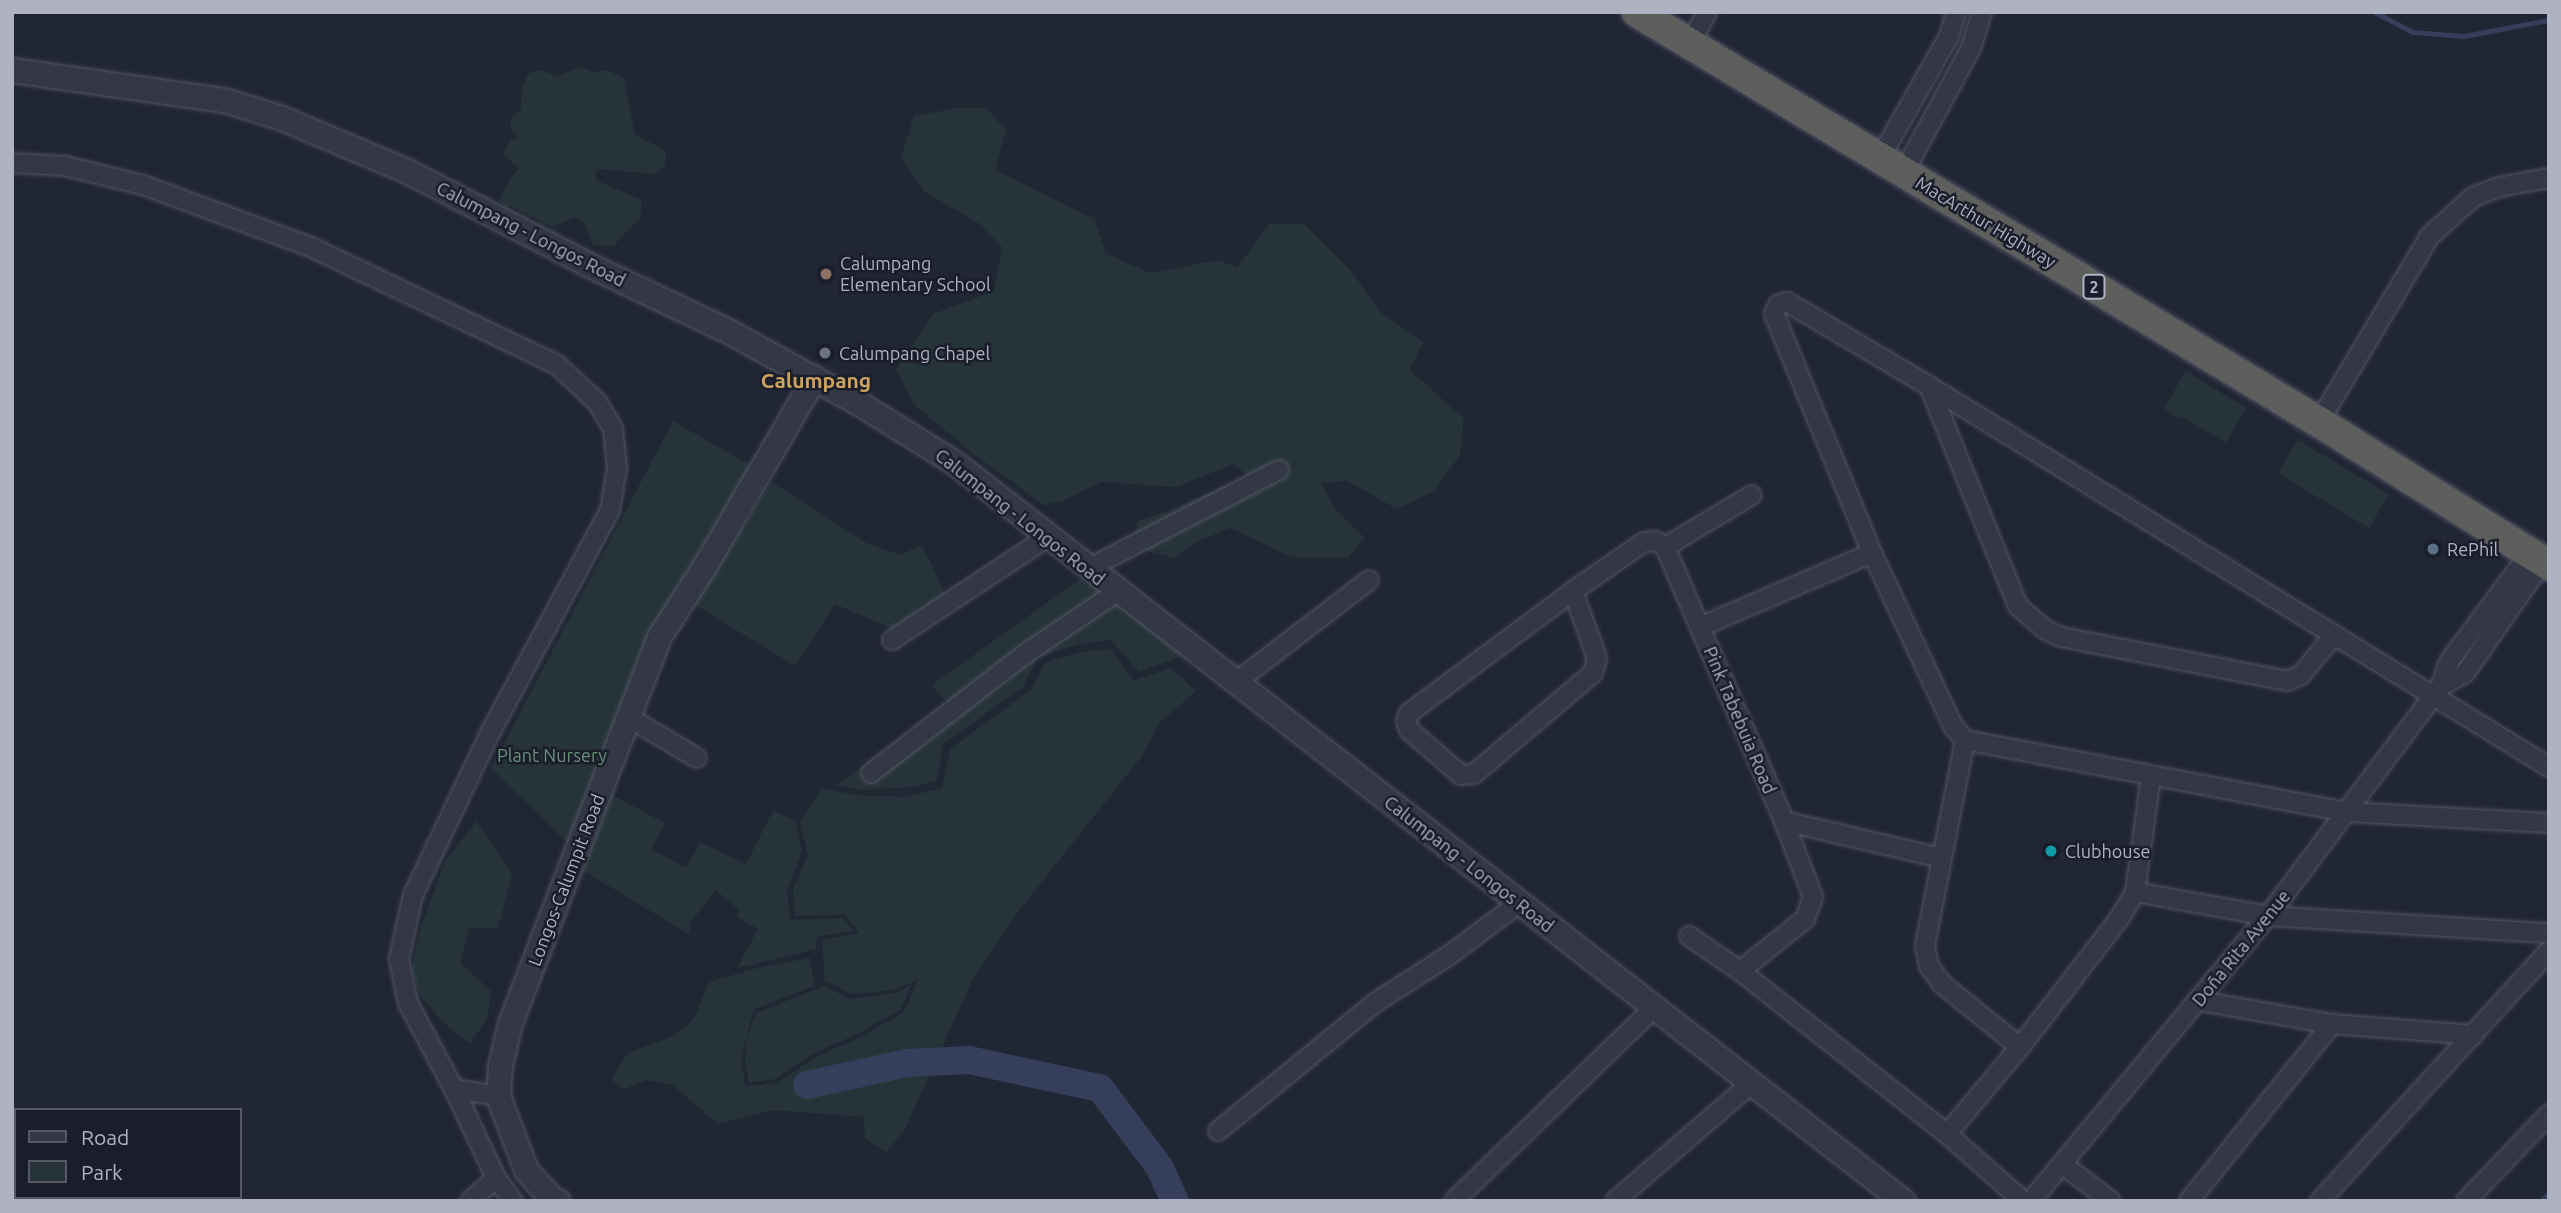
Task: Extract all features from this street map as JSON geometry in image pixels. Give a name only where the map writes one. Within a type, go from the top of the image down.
[{"type":"highway","name":"MacArthur Highway","points":[[1652,16],[1690,43],[2319,422],[2540,560]]},
{"type":"street","points":[[1690,43],[1707,12]]},
{"type":"street","points":[[1892,165],[1956,12]]},
{"type":"street","points":[[1892,165],[1971,48],[1982,12]]},
{"type":"street","points":[[1948,36],[1971,48]]},
{"type":"street","name":"Calumpang - Longos Road","points":[[12,70],[224,100],[282,118],[409,172],[814,377],[955,463],[1117,592],[1753,1082],[1903,1201]]},
{"type":"street","points":[[12,163],[65,166],[144,185],[313,248],[557,365],[597,402],[612,429],[617,468],[610,509],[491,731],[413,895],[399,959],[408,1003],[454,1089],[496,1178],[513,1201]]},
{"type":"street","points":[[2319,422],[2430,236],[2473,197],[2499,187],[2549,177]]},
{"type":"street","points":[[2549,767],[2438,691],[2334,635],[1787,302],[1778,305],[1774,314],[1872,553],[1953,726],[1965,740],[2346,812],[2549,823]]},
{"type":"street","name":"Longos-Calumpit Road","points":[[558,1201],[553,1200],[526,1170],[498,1096],[500,1066],[510,1023],[660,635],[704,567],[814,377]]},
{"type":"street","points":[[1928,386],[2018,606],[2046,630],[2061,637],[2287,681],[2301,675],[2334,635]]},
{"type":"street","points":[[1089,569],[1279,470]]},
{"type":"street","points":[[1573,591],[1597,659],[1593,673],[1474,774],[1461,775],[1409,730],[1406,721],[1409,713],[1573,591],[1644,542],[1656,541],[1665,547],[1752,495]]},
{"type":"street","points":[[892,640],[1049,536]]},
{"type":"street","name":"Pink Tabebuia Road","points":[[1665,547],[1784,821],[1813,897],[1805,919],[1740,971]]},
{"type":"street","points":[[1700,627],[1872,553]]},
{"type":"street","name":"Doña Rita Avenue","points":[[2031,1201],[2268,916],[2438,691],[2465,673],[2540,560]]},
{"type":"street","points":[[1235,683],[1369,580]]},
{"type":"street","points":[[871,773],[1025,654],[1117,592]]},
{"type":"street","points":[[628,717],[697,758]]},
{"type":"street","points":[[1965,740],[1926,925],[1925,946],[1929,965],[1942,985],[2021,1047]]},
{"type":"street","points":[[1947,1134],[2021,1047],[2119,919],[2135,892],[2151,776]]},
{"type":"street","points":[[1784,821],[1941,858]]},
{"type":"street","points":[[2135,892],[2268,916],[2549,933]]},
{"type":"street","points":[[1218,1131],[1376,1002],[1451,954],[1519,903]]},
{"type":"street","points":[[1689,936],[1740,971],[1947,1134],[2023,1201]]},
{"type":"street","points":[[2320,1201],[2549,951]]},
{"type":"street","points":[[2200,1001],[2332,1024],[2474,1035]]},
{"type":"street","points":[[1454,1201],[1654,1007]]},
{"type":"street","points":[[2189,1201],[2332,1024]]},
{"type":"street","points":[[1615,1201],[1753,1082]]},
{"type":"street","points":[[454,1089],[498,1096]]},
{"type":"street","points":[[2466,1201],[2549,1114]]},
{"type":"street","points":[[2062,1164],[2111,1201]]},
{"type":"street","points":[[470,1201],[496,1178]]},
{"type":"green space","points":[[582,67],[595,73],[607,70],[624,78],[635,134],[666,151],[665,166],[654,174],[600,169],[595,173],[596,180],[642,200],[640,218],[613,246],[593,245],[585,224],[576,217],[552,227],[511,206],[506,208],[499,201],[510,178],[519,168],[502,154],[511,140],[519,138],[510,128],[512,116],[521,109],[522,89],[528,74],[539,70],[558,76]]},
{"type":"green space","points":[[958,108],[986,108],[1006,130],[995,170],[1094,219],[1106,253],[1149,273],[1219,260],[1237,268],[1269,224],[1304,224],[1352,272],[1379,311],[1423,342],[1410,370],[1464,419],[1460,455],[1435,490],[1397,509],[1347,481],[1321,483],[1336,510],[1365,538],[1348,558],[1292,557],[1230,528],[1194,543],[1175,558],[1135,548],[1137,521],[1248,476],[1233,464],[1176,487],[1102,482],[1065,500],[1044,505],[973,454],[914,404],[896,370],[933,314],[994,291],[1002,247],[980,224],[925,192],[901,158],[914,116]]},
{"type":"green space","points":[[2186,371],[2246,408],[2226,443],[2164,408]]},
{"type":"green space","name":"Plant Nursery","points":[[673,421],[751,466],[645,642],[569,844],[491,768]]},
{"type":"green space","points":[[2298,440],[2389,495],[2369,528],[2278,473]]},
{"type":"green space","points":[[772,482],[868,544],[900,555],[922,545],[947,597],[898,631],[835,604],[795,666],[694,604]]},
{"type":"green space","points":[[1083,577],[1186,655],[1139,672],[1111,640],[1079,644],[1037,658],[1023,687],[943,744],[937,780],[913,787],[862,790],[836,785],[950,706],[932,685]]},
{"type":"green space","points":[[1110,649],[1134,680],[1171,668],[1196,691],[1161,721],[1142,756],[1017,913],[972,981],[905,1129],[886,1152],[865,1139],[864,1117],[773,1110],[718,1124],[673,1085],[646,1080],[624,1089],[611,1079],[628,1053],[673,1036],[694,1019],[709,982],[761,967],[810,958],[814,986],[754,1009],[741,1058],[745,1086],[776,1083],[818,1056],[861,1037],[904,1012],[918,980],[893,990],[850,994],[825,980],[822,940],[859,933],[845,915],[795,916],[793,889],[808,855],[800,822],[822,788],[854,795],[907,797],[942,788],[950,749],[1032,689],[1045,663],[1079,652]]},
{"type":"green space","points":[[608,793],[665,823],[651,849],[686,868],[701,842],[746,864],[773,810],[795,821],[802,851],[787,891],[790,920],[843,918],[854,931],[817,936],[816,949],[737,968],[758,929],[737,917],[739,910],[716,890],[691,922],[689,934],[579,868]]},
{"type":"green space","points":[[477,821],[512,874],[498,928],[469,928],[460,963],[491,991],[487,1019],[470,1043],[445,1024],[421,997],[411,969],[420,930],[445,861]]},
{"type":"green space","points":[[911,985],[901,1009],[857,1034],[814,1053],[775,1079],[749,1083],[745,1060],[747,1037],[756,1013],[825,986],[849,999],[895,993]]},
{"type":"waterway","points":[[2375,12],[2413,32],[2464,36],[2549,20]]},
{"type":"waterway","points":[[807,1085],[907,1063],[969,1060],[1100,1088],[1160,1168],[1175,1201]]},
{"type":"waterway","points":[[2541,1201],[2549,1193]]},
{"type":"place","name":"Calumpang Elementary School","points":[[826,274]]},
{"type":"place","name":"Calumpang Chapel","points":[[825,353]]},
{"type":"place","name":"RePhil","points":[[2433,549]]},
{"type":"place","name":"Clubhouse","points":[[2051,851]]},
{"type":"district","name":"Calumpang","points":[[816,380]]}]
